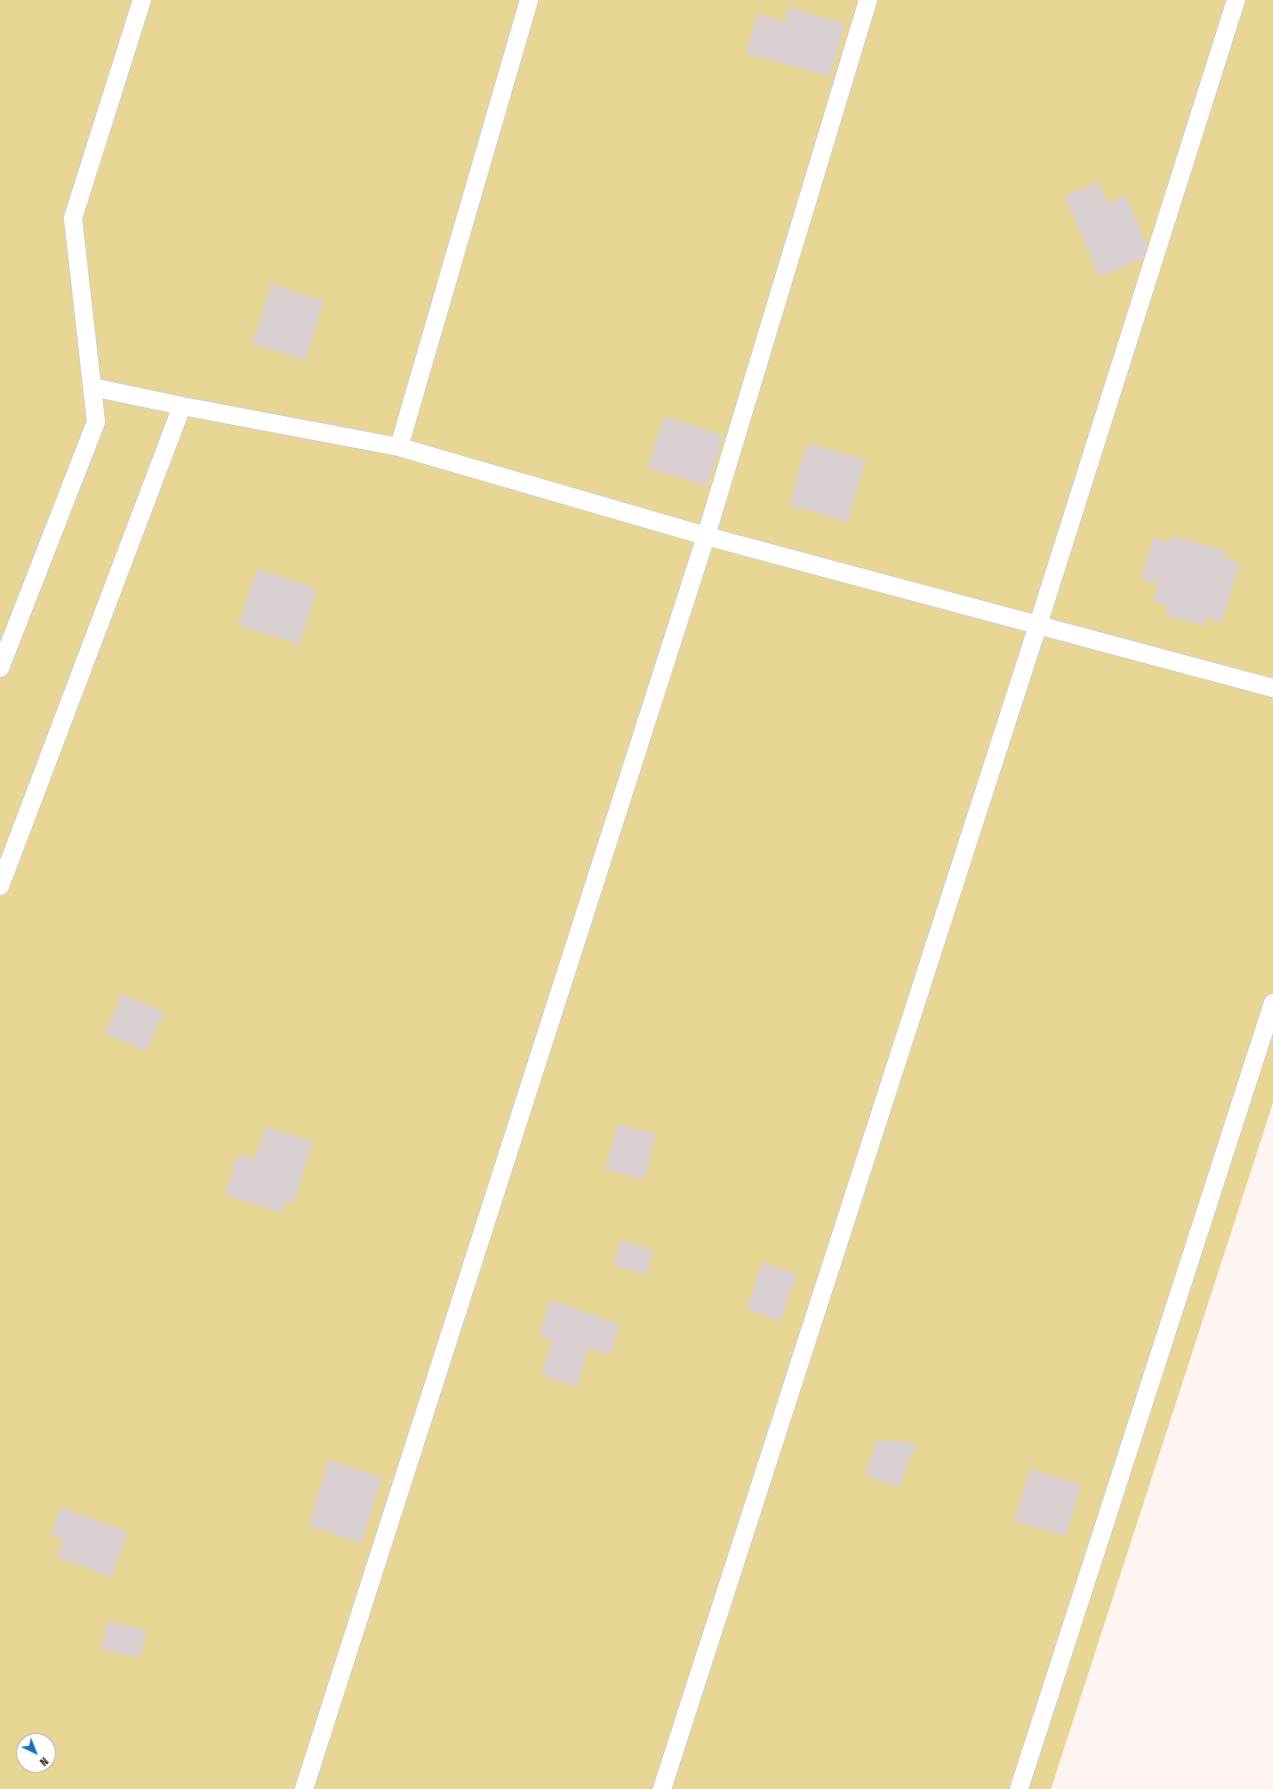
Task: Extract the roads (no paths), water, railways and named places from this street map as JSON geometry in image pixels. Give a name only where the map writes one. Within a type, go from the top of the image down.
[{"type":"lane","points":[[0,668],[96,422],[73,218],[142,0]]},
{"type":"lane","points":[[399,447],[529,0]]},
{"type":"lane","points":[[304,1789],[706,536],[868,0]]},
{"type":"lane","points":[[662,1789],[1038,625],[1236,0]]},
{"type":"lane","points":[[92,387],[182,406],[399,447],[706,536],[1273,688]]},
{"type":"lane","points":[[0,886],[182,406]]},
{"type":"lane","points":[[1019,1789],[1273,1003]]}]
